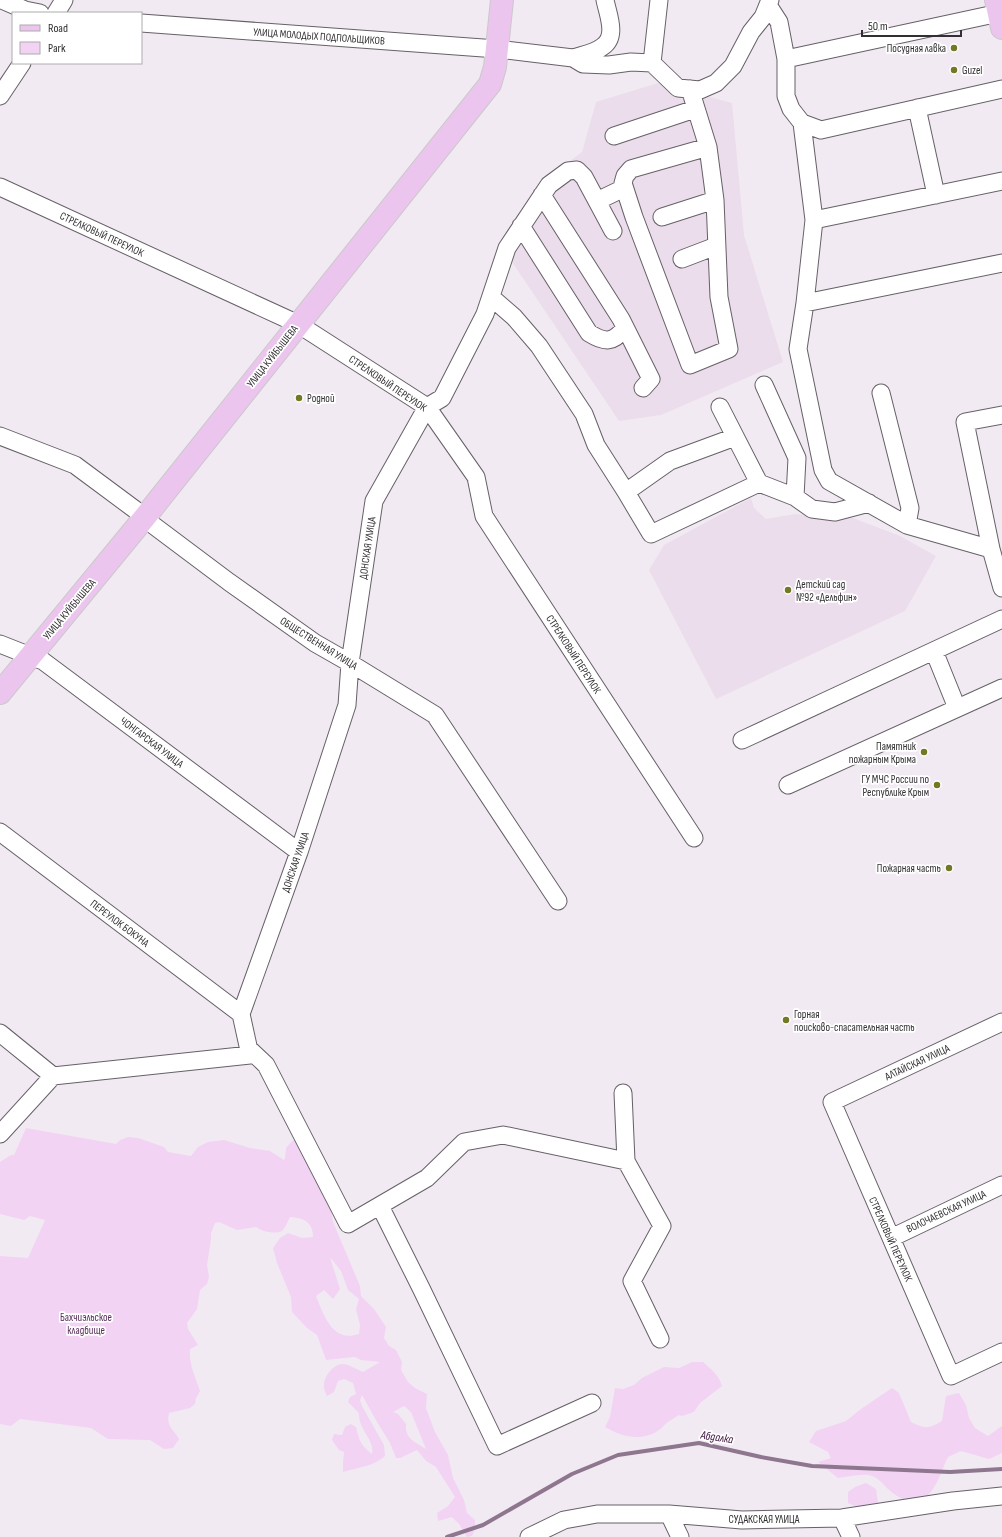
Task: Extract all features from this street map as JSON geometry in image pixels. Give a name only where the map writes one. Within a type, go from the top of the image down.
[{"type":"main road","name":"УЛИЦА КУЙБЫШЕВА","points":[[0,693],[145,517],[490,84],[495,67],[502,0]]},
{"type":"street","points":[[2,0],[26,10],[35,12]]},
{"type":"street","points":[[57,12],[64,0]]},
{"type":"street","points":[[573,58],[602,47],[610,39],[611,29],[605,0]]},
{"type":"street","points":[[659,0],[652,63],[678,88],[700,90],[716,83],[733,66],[751,32],[763,18],[769,3]]},
{"type":"street","points":[[769,3],[779,22],[786,59],[786,96],[790,109],[802,123],[821,130],[1002,88]]},
{"type":"street","points":[[786,59],[999,14]]},
{"type":"street","name":"УЛИЦА МОЛОДЫХ ПОДПОЛЬЩИКОВ","points":[[142,23],[497,49],[573,58],[583,64],[609,65],[631,62],[652,63]]},
{"type":"street","points":[[0,96],[21,64]]},
{"type":"street","points":[[690,89],[708,147],[715,200],[716,246],[720,297],[729,349],[690,365],[634,217],[623,183],[625,176],[631,169],[708,147]]},
{"type":"street","points":[[917,108],[936,195]]},
{"type":"street","points":[[614,136],[695,109]]},
{"type":"street","points":[[802,123],[814,220],[805,303],[798,349],[823,470],[829,481],[907,525],[992,549]]},
{"type":"street","points":[[427,407],[442,398],[485,314],[507,248],[549,185],[568,171],[577,170],[584,177],[613,231]]},
{"type":"street","points":[[814,220],[1002,181]]},
{"type":"street","name":"СТРЕЛКОВЫЙ ПЕРЕУЛОК","points":[[0,188],[298,324],[427,407],[476,476],[484,516],[694,838]]},
{"type":"street","points":[[597,201],[624,188]]},
{"type":"street","points":[[542,195],[621,319],[651,379],[643,388]]},
{"type":"street","points":[[662,217],[715,200]]},
{"type":"street","points":[[521,226],[590,333],[598,339],[607,341],[615,338],[625,328]]},
{"type":"street","points":[[682,259],[716,246]]},
{"type":"street","points":[[805,303],[1002,264]]},
{"type":"street","points":[[491,297],[514,317],[539,346],[584,414],[596,445],[626,492],[650,534],[759,483]]},
{"type":"street","points":[[764,385],[797,458],[796,497]]},
{"type":"street","points":[[881,393],[910,508],[907,525]]},
{"type":"street","name":"ДОНСКАЯ УЛИЦА","points":[[241,1014],[299,852],[347,705],[350,663],[374,501],[427,407]]},
{"type":"street","points":[[720,407],[759,483],[796,497],[812,509],[835,512],[869,503]]},
{"type":"street","points":[[1002,415],[965,422],[992,549],[1002,588]]},
{"type":"street","name":"ОБЩЕСТВЕННАЯ УЛИЦА","points":[[0,436],[75,465],[247,595],[315,643],[435,715],[558,901]]},
{"type":"street","points":[[626,492],[670,461],[735,437]]},
{"type":"street","points":[[742,740],[1002,619]]},
{"type":"street","name":"ЧОНГАРСКАЯ УЛИЦА","points":[[0,644],[29,657],[43,661],[299,852]]},
{"type":"street","points":[[934,651],[957,708]]},
{"type":"street","points":[[788,785],[1002,688]]},
{"type":"street","name":"ПЕРЕУЛОК БОКУНА","points":[[0,832],[241,1014]]},
{"type":"street","points":[[0,1134],[54,1076],[250,1055],[241,1014]]},
{"type":"street","name":"АЛТАЙСКАЯ УЛИЦА","points":[[832,1102],[1002,1022]]},
{"type":"street","points":[[0,1033],[54,1076]]},
{"type":"street","points":[[248,1048],[266,1064],[348,1224],[427,1178],[464,1142],[503,1135],[626,1161]]},
{"type":"street","points":[[623,1094],[626,1161],[662,1226],[632,1281],[660,1339]]},
{"type":"street","name":"СТРЕЛКОВЫЙ ПЕРЕУЛОК","points":[[832,1102],[951,1376],[1002,1352]]},
{"type":"street","name":"ВОЛОЧАЕВСКАЯ УЛИЦА","points":[[891,1238],[1002,1185]]},
{"type":"street","points":[[380,1206],[497,1446],[592,1403]]},
{"type":"street","name":"СУДАКСКАЯ УЛИЦА","points":[[529,1537],[564,1520],[597,1514],[669,1514],[742,1520],[842,1518],[953,1501],[1002,1496]]},
{"type":"street","points":[[669,1514],[680,1537]]},
{"type":"street","points":[[842,1518],[851,1537]]},
{"type":"shaded area","points":[[658,83],[732,103],[744,235],[783,362],[661,415],[619,421],[500,244],[536,187],[582,152],[596,102]]},
{"type":"shaded area","name":"Детский сад №92 «Дельфин»","points":[[751,498],[754,508],[766,519],[795,514],[853,518],[900,536],[936,556],[905,611],[716,699],[649,570],[664,545]]},
{"type":"green space","name":"Бахчиэльское кладбище","points":[[26,1128],[116,1144],[120,1140],[128,1137],[138,1138],[164,1147],[168,1152],[191,1156],[198,1147],[208,1142],[224,1140],[250,1148],[270,1151],[284,1160],[286,1148],[293,1140],[298,1141],[329,1200],[333,1222],[360,1286],[361,1296],[374,1309],[386,1327],[384,1338],[389,1346],[396,1350],[402,1362],[401,1370],[408,1382],[415,1388],[427,1394],[426,1408],[435,1432],[448,1455],[453,1478],[464,1500],[467,1513],[475,1520],[475,1529],[472,1536],[467,1537],[459,1524],[452,1517],[438,1521],[437,1513],[448,1506],[455,1497],[436,1467],[426,1461],[417,1450],[400,1458],[396,1458],[390,1443],[362,1395],[360,1400],[362,1406],[384,1445],[385,1456],[371,1464],[343,1472],[344,1452],[339,1450],[332,1440],[334,1434],[342,1435],[345,1427],[351,1424],[356,1427],[359,1439],[372,1454],[372,1449],[369,1439],[359,1419],[359,1413],[348,1402],[350,1397],[356,1394],[353,1383],[344,1379],[338,1381],[334,1392],[327,1396],[324,1388],[325,1380],[329,1372],[338,1365],[347,1365],[363,1372],[380,1362],[361,1360],[355,1357],[326,1360],[317,1335],[307,1328],[292,1312],[291,1297],[277,1263],[273,1248],[280,1238],[288,1233],[302,1238],[313,1237],[313,1232],[309,1224],[300,1218],[290,1217],[280,1232],[273,1233],[266,1232],[256,1227],[237,1230],[219,1222],[215,1223],[211,1233],[207,1265],[209,1277],[207,1284],[200,1290],[197,1309],[187,1323],[188,1329],[198,1345],[190,1349],[190,1360],[200,1391],[196,1398],[195,1404],[190,1408],[169,1413],[169,1424],[179,1439],[173,1448],[164,1449],[150,1440],[108,1439],[91,1428],[20,1419],[11,1426],[0,1424],[0,1256],[28,1258],[45,1220],[30,1216],[24,1220],[0,1214],[0,1162],[11,1155],[14,1155]],"holes":[[[330,1257],[341,1271],[348,1290],[359,1299],[356,1309],[360,1325],[359,1334],[350,1336],[342,1335],[330,1326],[316,1296],[324,1290],[333,1299],[340,1289]],[[404,1406],[411,1412],[426,1449],[411,1439],[407,1433],[406,1424],[398,1414],[393,1412]]]},
{"type":"green space","points":[[692,1362],[703,1362],[717,1375],[722,1386],[700,1403],[694,1412],[682,1416],[679,1415],[659,1430],[646,1436],[625,1436],[605,1427],[610,1417],[615,1388],[623,1389],[634,1385],[642,1378],[664,1367],[679,1368]]},
{"type":"green space","points":[[892,1388],[899,1393],[911,1422],[924,1427],[933,1426],[942,1421],[946,1396],[959,1393],[966,1405],[969,1418],[975,1428],[988,1436],[1002,1426],[1002,1453],[989,1459],[961,1451],[948,1457],[931,1492],[920,1500],[905,1500],[891,1491],[879,1480],[868,1475],[838,1478],[818,1462],[831,1458],[828,1452],[809,1442],[816,1431],[846,1421]]},
{"type":"green space","points":[[866,1483],[876,1489],[878,1503],[872,1509],[861,1509],[848,1503],[848,1492],[855,1487]]},
{"type":"waterway","name":"Абдалка","points":[[447,1537],[483,1525],[572,1474],[618,1455],[699,1443],[761,1457],[812,1466],[950,1472],[1002,1469]]},
{"type":"place","name":"Посудная лавка","points":[[954,48]]},
{"type":"place","name":"Guzel","points":[[954,70]]},
{"type":"place","name":"Родной","points":[[299,398]]},
{"type":"place","name":"Детский сад №92 «Дельфин»","points":[[788,590]]},
{"type":"place","name":"Памятник пожарным Крыма","points":[[924,752]]},
{"type":"place","name":"ГУ МЧС России по Республике Крым","points":[[937,785]]},
{"type":"place","name":"Пожарная часть","points":[[949,868]]},
{"type":"place","name":"Горная поисково-спасательная часть","points":[[786,1020]]}]
